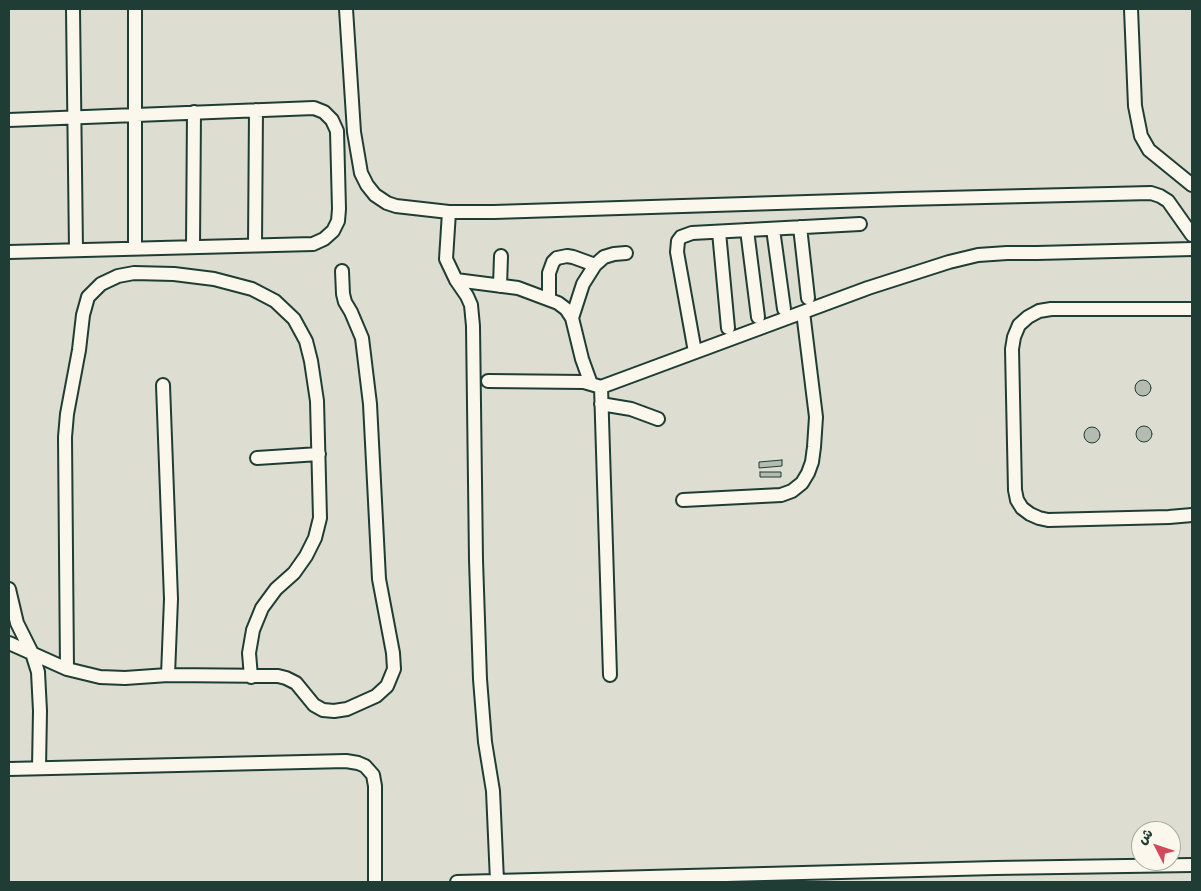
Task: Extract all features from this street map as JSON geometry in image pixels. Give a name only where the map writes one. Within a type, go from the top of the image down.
[{"type":"lane","points":[[73,9],[76,250]]},
{"type":"lane","points":[[135,9],[135,248]]},
{"type":"lane","points":[[346,9],[355,147],[361,173],[367,185],[376,195],[387,203],[396,206],[449,212],[494,212],[1151,193],[1168,201],[1192,235]]},
{"type":"lane","points":[[1131,9],[1135,106],[1141,136],[1149,150],[1192,185]]},
{"type":"lane","points":[[9,120],[314,108],[324,112],[332,120],[337,131],[339,209],[338,220],[333,231],[324,239],[313,244],[9,252]]},
{"type":"lane","points":[[255,245],[256,110]]},
{"type":"lane","points":[[193,246],[194,112]]},
{"type":"lane","points":[[449,212],[446,259],[471,305],[473,326],[476,560],[480,679],[485,742],[493,791],[497,881]]},
{"type":"lane","points":[[695,352],[676,247],[681,237],[686,234],[860,224]]},
{"type":"lane","points":[[800,227],[808,298]]},
{"type":"lane","points":[[773,229],[784,309]]},
{"type":"lane","points":[[747,230],[758,317]]},
{"type":"lane","points":[[718,232],[728,328]]},
{"type":"lane","points":[[488,381],[584,382],[596,386],[940,265],[978,255],[1192,249]]},
{"type":"lane","points":[[572,318],[583,284],[595,265],[604,258],[614,254],[626,253]]},
{"type":"lane","points":[[500,256],[500,286]]},
{"type":"lane","points":[[549,299],[549,273],[553,262],[557,258],[573,257],[595,265]]},
{"type":"lane","points":[[9,643],[67,669],[100,677],[168,675],[251,677],[271,675],[286,678],[296,683],[314,705],[323,710],[346,709],[376,696],[387,686],[394,669],[393,653],[379,579],[373,444],[368,388],[362,338],[343,294],[342,270]]},
{"type":"lane","points":[[67,669],[65,437],[83,315],[88,298],[101,284],[118,276],[134,273],[174,274],[214,279],[252,289],[275,301],[294,319],[306,341],[313,368],[317,401],[319,454],[320,518],[316,538],[294,573],[276,589],[262,608],[253,630],[250,645],[251,677]]},
{"type":"lane","points":[[456,280],[518,288],[558,303],[566,309],[572,318],[582,359],[596,386],[601,404],[610,676]]},
{"type":"lane","points":[[1192,309],[1051,309],[1039,311],[1028,317],[1019,326],[1014,336],[1012,349],[1015,490],[1017,500],[1022,508],[1030,514],[1048,520],[1192,515]]},
{"type":"lane","points":[[683,500],[781,495],[792,491],[802,483],[808,473],[813,454],[816,417],[803,312]]},
{"type":"lane","points":[[162,385],[170,599],[168,675]]},
{"type":"lane","points":[[601,404],[631,409],[658,419]]},
{"type":"lane","points":[[257,458],[319,454]]},
{"type":"lane","points":[[9,589],[17,622],[32,653],[38,672],[40,692],[39,768]]},
{"type":"lane","points":[[9,768],[346,761],[358,763],[365,766],[373,775],[375,786],[376,882]]},
{"type":"lane","points":[[457,882],[806,878],[995,868],[1192,865]]},
{"type":"shaded area","points":[[9,9],[1192,9],[1192,882],[9,882]]},
{"type":"building","points":[[1143,380],[1149,382],[1151,388],[1149,394],[1143,396],[1137,394],[1135,388],[1137,382]]},
{"type":"building","points":[[1144,426],[1150,428],[1152,434],[1150,440],[1144,442],[1138,440],[1136,434],[1138,428]]},
{"type":"building","points":[[1092,427],[1098,429],[1100,435],[1098,441],[1092,443],[1086,441],[1084,435],[1086,429]]},
{"type":"building","points":[[782,460],[782,466],[759,468],[759,462]]},
{"type":"building","points":[[760,472],[781,472],[781,477],[760,477]]}]
